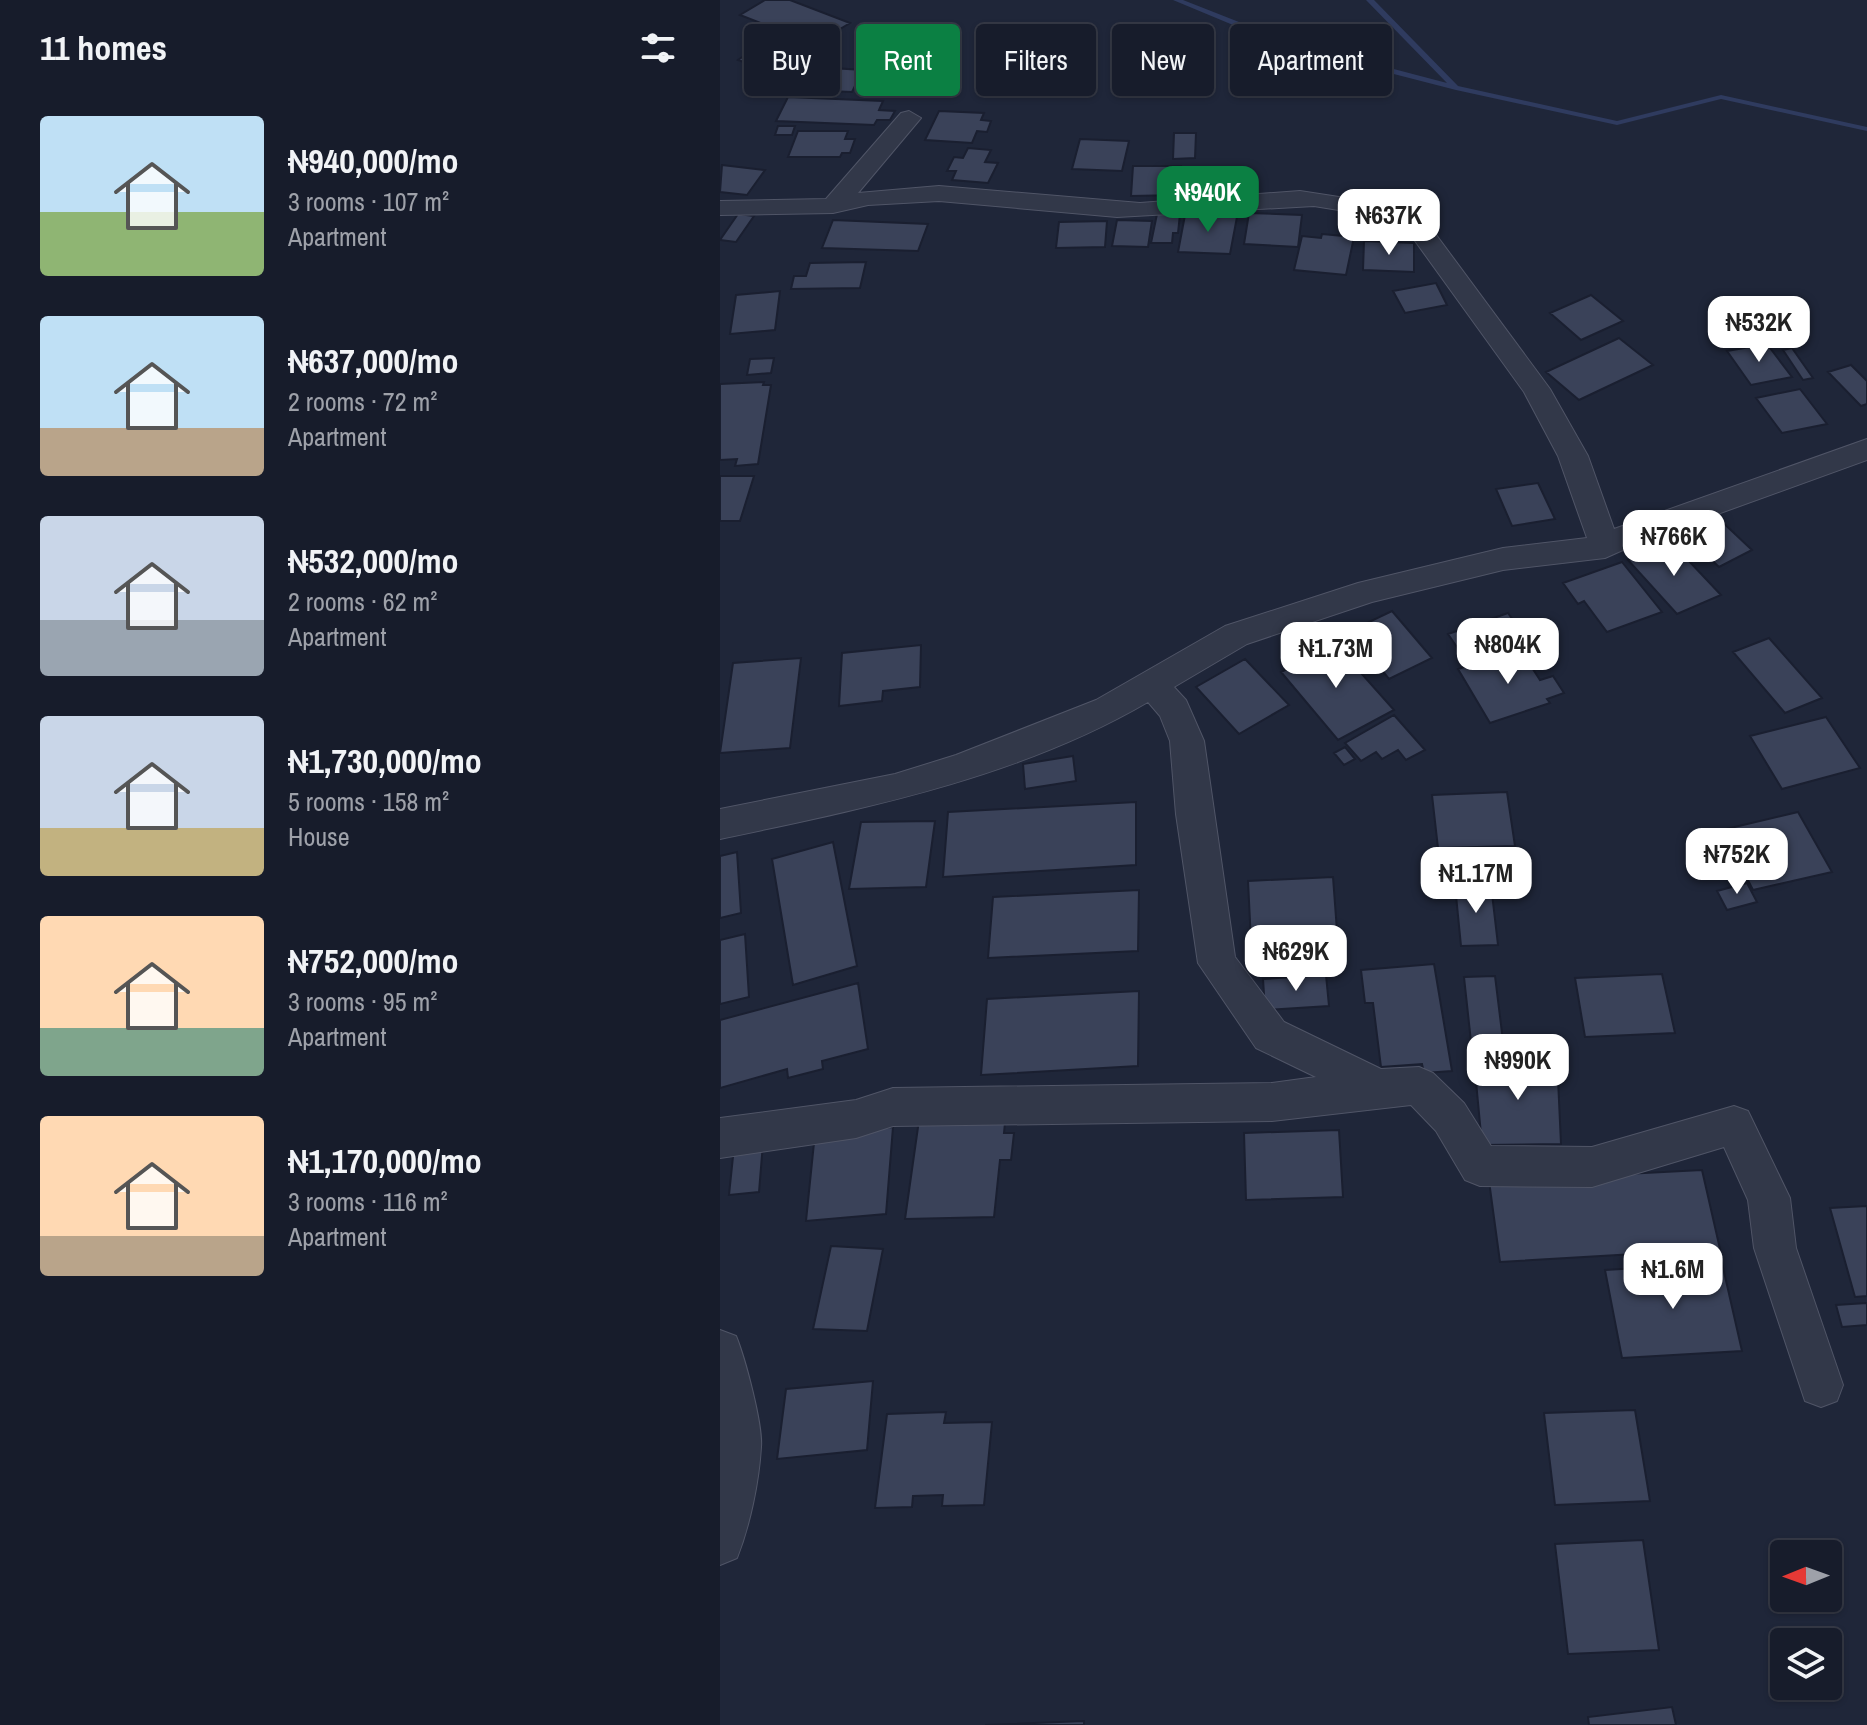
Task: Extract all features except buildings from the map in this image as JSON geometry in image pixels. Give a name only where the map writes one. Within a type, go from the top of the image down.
[{"type":"street","points":[[833,206],[909,118]]},
{"type":"street","points":[[720,208],[833,206],[868,195],[907,191],[1121,210],[1299,198],[1331,200],[1408,214],[1536,389],[1573,456],[1605,547]]},
{"type":"street","points":[[720,824],[895,788],[964,767],[1108,709],[1236,635],[1369,591],[1503,559],[1605,547],[1632,533],[1867,449]]},
{"type":"street","points":[[1150,682],[1174,709],[1187,741],[1194,814],[1217,963],[1270,1035],[1379,1088]]},
{"type":"street","points":[[720,1138],[856,1119],[893,1107],[1272,1102],[1419,1086],[1450,1117],[1480,1166],[1592,1167],[1734,1125],[1769,1198],[1775,1248],[1821,1385]]},
{"type":"street","points":[[720,1352],[739,1444],[720,1541]]},
{"type":"waterway","points":[[1177,0],[1284,43],[1456,88],[1617,123],[1721,97],[1867,129]]},
{"type":"waterway","points":[[1370,0],[1454,86]]}]
